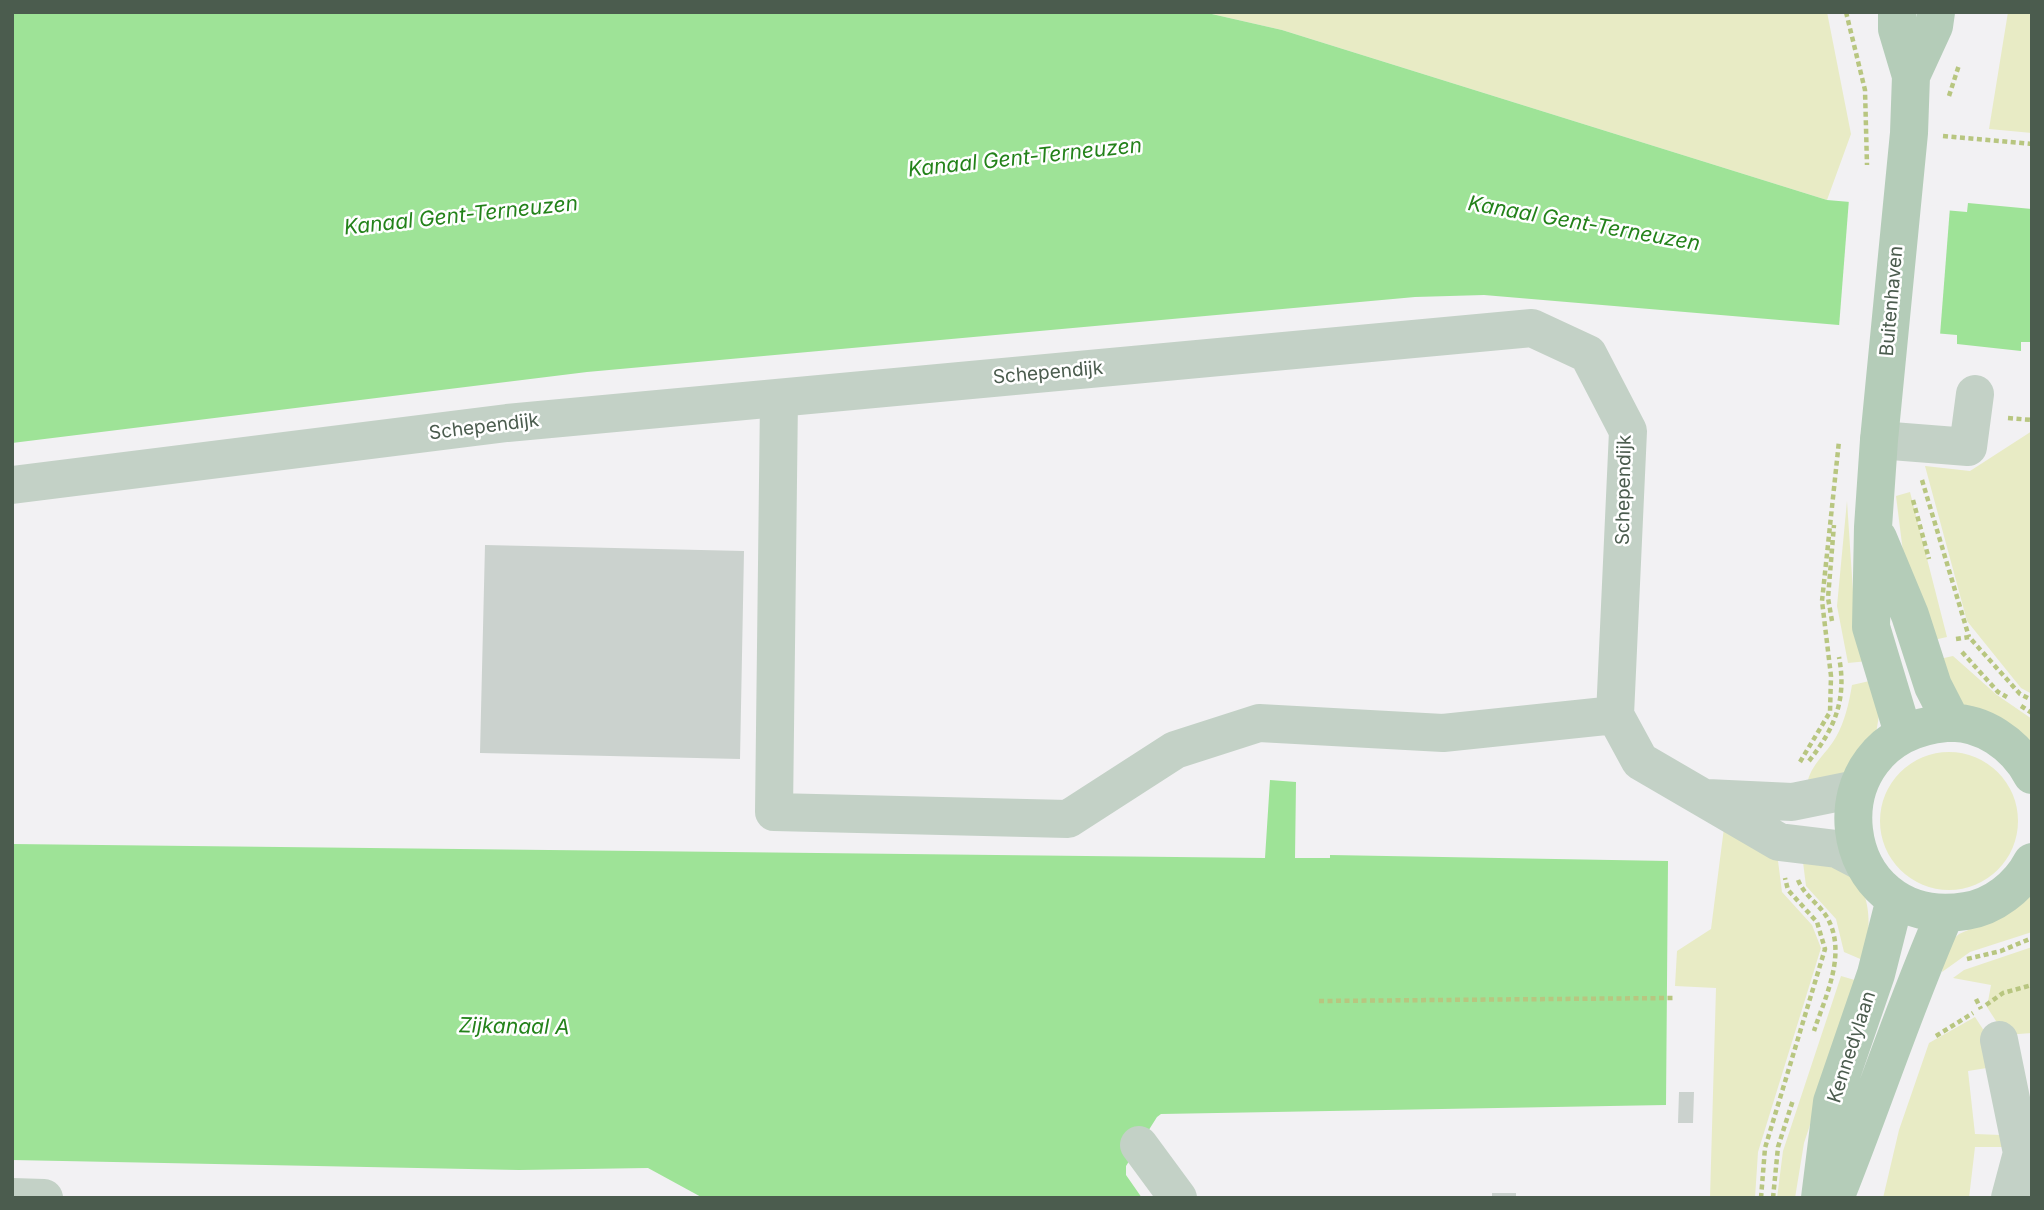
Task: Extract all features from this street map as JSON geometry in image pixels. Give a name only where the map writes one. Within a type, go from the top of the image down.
[{"type":"main road","name":"Buitenhaven","points":[[1897,12],[1897,29],[1911,76]]},
{"type":"main road","name":"Buitenhaven","points":[[1903,733],[1871,627],[1873,527],[1902,442],[1890,331],[1911,76],[1934,26],[1936,12]]},
{"type":"main road","name":"Buitenhaven","points":[[1873,527],[1910,615],[1933,686],[1952,723]]},
{"type":"main road","points":[[2031,866],[2007,894],[1978,909],[1945,915],[1920,910],[1895,899],[1876,883],[1862,862],[1854,839],[1852,814],[1856,789],[1867,767],[1883,748],[1903,733],[1927,725],[1952,723],[1980,728],[2005,742],[2025,762],[2032,775]]},
{"type":"main road","name":"Kennedylaan","points":[[1820,1198],[1832,1102],[1876,974],[1895,899]]},
{"type":"main road","name":"Kennedylaan","points":[[1835,1198],[1866,1122],[1913,988],[1945,915]]},
{"type":"street","name":"Schependijk","points":[[12,485],[507,423],[1532,328],[1588,354],[1628,431],[1615,715]]},
{"type":"street","points":[[1902,442],[1968,447],[1975,394]]},
{"type":"street","points":[[779,398],[774,812],[1068,820],[1175,750],[1259,723],[1443,733],[1615,715],[1640,761],[1779,842],[1837,849],[1862,862]]},
{"type":"street","points":[[1702,797],[1792,802],[1856,789]]},
{"type":"street","points":[[1990,1024],[2022,1153],[2010,1198]]},
{"type":"street","points":[[1139,1145],[1178,1198]]},
{"type":"street","points":[[12,1197],[44,1198]]},
{"type":"path","points":[[1846,12],[1865,90],[1867,176]]},
{"type":"path","points":[[1935,136],[2032,144]]},
{"type":"path","points":[[1902,442],[1930,564]]},
{"type":"path","points":[[1902,442],[1919,466],[1969,637]]},
{"type":"path","points":[[1949,634],[1998,692],[2032,713]]},
{"type":"path","points":[[1961,962],[1971,956],[2001,951],[2032,938]]},
{"type":"path","points":[[1319,1001],[1673,998]]},
{"type":"path","points":[[1976,999],[1990,1024]]},
{"type":"shaded area","points":[[1203,12],[1827,12],[1851,134],[1827,200],[1282,30]]},
{"type":"shaded area","points":[[2008,12],[2032,12],[2032,133],[1989,129]]},
{"type":"shaded area","points":[[2032,431],[2032,694],[2021,688],[1967,621],[1925,466],[1970,471]]},
{"type":"shaded area","points":[[1910,492],[1947,637],[1929,641],[1903,552],[1896,496]]},
{"type":"shaded area","points":[[1847,501],[1853,592],[1868,661],[1848,663],[1837,606]]},
{"type":"shaded area","points":[[1953,656],[1997,695],[2032,719],[2032,755],[1966,709],[1935,660]]},
{"type":"shaded area","points":[[1874,680],[1879,715],[1876,734],[1842,776],[1807,789],[1810,774],[1842,725],[1852,685]]},
{"type":"shaded area","points":[[1949,752],[1975,757],[1998,772],[2013,795],[2018,821],[2013,847],[1998,870],[1975,885],[1949,890],[1923,885],[1900,870],[1885,847],[1880,821],[1885,795],[1900,772],[1923,757]]},
{"type":"shaded area","points":[[1724,828],[1777,853],[1782,892],[1812,925],[1821,948],[1758,1152],[1755,1198],[1710,1198],[1716,988],[1675,986],[1677,951],[1711,929]]},
{"type":"shaded area","points":[[1802,854],[1834,863],[1857,881],[1863,892],[1869,919],[1865,961],[1844,952],[1836,919],[1806,886]]},
{"type":"shaded area","points":[[2032,893],[2032,932],[1970,952],[1942,972],[1946,946],[1959,934],[1998,917]]},
{"type":"shaded area","points":[[2032,947],[2032,1033],[2005,1035],[1987,1007],[1991,985],[1953,978],[1964,970]]},
{"type":"shaded area","points":[[1841,976],[1858,981],[1804,1143],[1795,1198],[1777,1198],[1783,1151]]},
{"type":"shaded area","points":[[1975,1017],[1992,1043],[1993,1067],[1968,1071],[1975,1134],[2001,1135],[2002,1147],[1975,1147],[1969,1198],[1883,1198],[1899,1130],[1929,1043]]},
{"type":"water","name":"Kanaal Gent-Terneuzen","points":[[12,12],[1203,12],[1282,30],[1827,200],[1967,212],[1968,203],[2032,209],[2032,342],[2021,342],[2021,351],[1957,344],[1957,335],[1484,295],[1415,297],[587,372],[12,443]]},
{"type":"water","name":"Zijkanaal A","points":[[1270,780],[1296,782],[1295,858],[1330,858],[1330,855],[1668,861],[1666,1105],[1161,1114],[1126,1166],[1126,1175],[1142,1198],[703,1198],[648,1168],[519,1170],[12,1160],[12,844],[1265,858]]},
{"type":"pier","points":[[1849,199],[1950,207],[1940,335],[1839,327]]},
{"type":"building","points":[[485,545],[744,551],[740,759],[480,753]]},
{"type":"building","points":[[1679,1092],[1694,1092],[1693,1123],[1678,1123]]},
{"type":"building","points":[[1492,1193],[1516,1193],[1516,1198],[1492,1198]]}]
